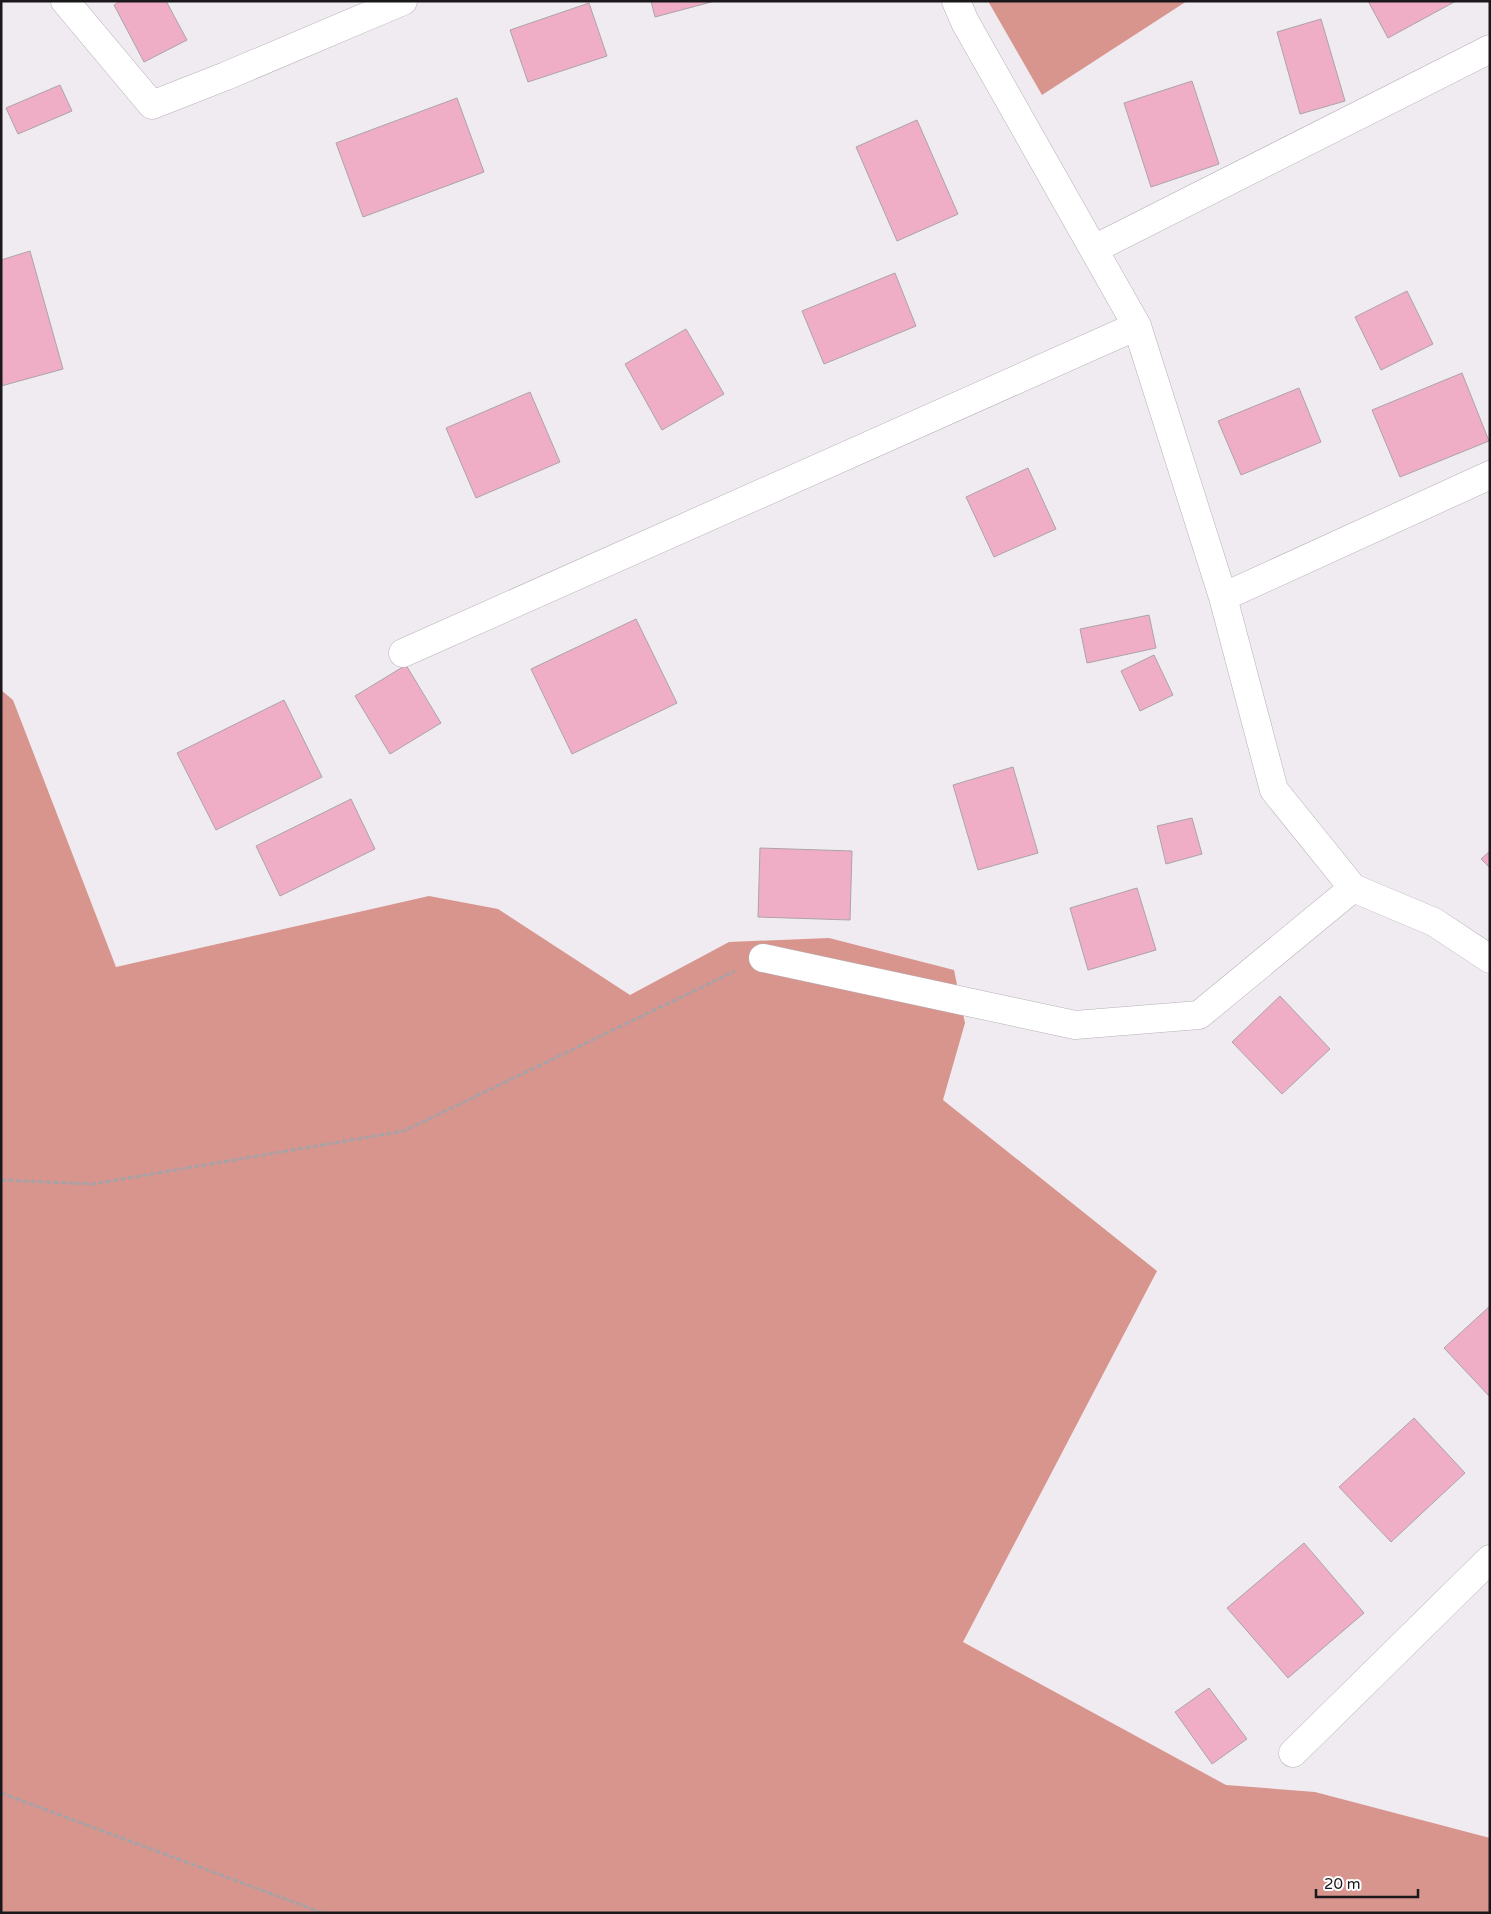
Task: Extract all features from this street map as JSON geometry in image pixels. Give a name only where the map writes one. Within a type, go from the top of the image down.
[{"type":"street","points":[[65,1],[152,105],[226,76],[403,1]]},
{"type":"street","points":[[956,1],[1137,326],[1223,597],[1274,790],[1353,888],[1434,922],[1490,959]]},
{"type":"street","points":[[1094,249],[1490,49]]},
{"type":"street","points":[[403,654],[1137,326]]},
{"type":"street","points":[[1223,597],[1490,475]]},
{"type":"street","points":[[763,958],[1075,1024],[1199,1015],[1353,888]]},
{"type":"street","points":[[1293,1753],[1490,1558]]},
{"type":"path","points":[[1,1180],[93,1184],[404,1131],[763,958]]},
{"type":"path","points":[[1,1793],[323,1913]]},
{"type":"shaded area","points":[[988,1],[1187,1],[1042,95]]},
{"type":"shaded area","points":[[1,690],[13,700],[116,967],[429,896],[498,909],[630,995],[729,942],[829,938],[954,970],[965,1023],[943,1100],[1157,1271],[963,1642],[1226,1785],[1315,1792],[1490,1838],[1490,1913],[1,1913]]},
{"type":"building","points":[[121,1],[166,1],[187,40],[144,62],[114,5]]},
{"type":"building","points":[[651,1],[715,1],[655,17]]},
{"type":"building","points":[[1368,1],[1456,1],[1388,38]]},
{"type":"building","points":[[589,3],[607,56],[528,82],[510,30]]},
{"type":"building","points":[[1321,19],[1345,101],[1300,114],[1277,32]]},
{"type":"building","points":[[1192,81],[1219,164],[1151,187],[1124,103]]},
{"type":"building","points":[[60,85],[72,111],[18,134],[6,108]]},
{"type":"building","points":[[457,98],[484,172],[363,217],[336,143]]},
{"type":"building","points":[[917,120],[958,214],[897,241],[856,147]]},
{"type":"building","points":[[30,251],[63,369],[1,386],[1,260]]},
{"type":"building","points":[[895,273],[916,326],[824,364],[802,311]]},
{"type":"building","points":[[1407,291],[1433,344],[1381,370],[1355,317]]},
{"type":"building","points":[[686,329],[724,394],[662,430],[625,364]]},
{"type":"building","points":[[1462,373],[1489,441],[1400,477],[1372,410]]},
{"type":"building","points":[[1299,388],[1321,442],[1241,475],[1218,421]]},
{"type":"building","points":[[530,392],[560,462],[476,498],[446,428]]},
{"type":"building","points":[[1028,468],[1056,529],[994,557],[966,497]]},
{"type":"building","points":[[1149,615],[1156,648],[1087,663],[1080,629]]},
{"type":"building","points":[[636,619],[677,703],[572,754],[531,669]]},
{"type":"building","points":[[1154,655],[1173,695],[1140,711],[1121,671]]},
{"type":"building","points":[[406,665],[441,723],[390,754],[355,696]]},
{"type":"building","points":[[284,700],[322,777],[216,830],[177,753]]},
{"type":"building","points":[[1013,767],[1038,853],[978,870],[953,785]]},
{"type":"building","points":[[351,799],[375,849],[280,896],[256,846]]},
{"type":"building","points":[[1192,818],[1202,854],[1166,864],[1157,826]]},
{"type":"building","points":[[760,848],[852,851],[850,920],[758,917]]},
{"type":"building","points":[[1490,851],[1490,868],[1481,859]]},
{"type":"building","points":[[1137,888],[1156,950],[1088,970],[1070,908]]},
{"type":"building","points":[[1280,996],[1330,1049],[1282,1094],[1232,1042]]},
{"type":"building","points":[[1490,1306],[1490,1397],[1444,1348]]},
{"type":"building","points":[[1414,1418],[1465,1473],[1391,1542],[1339,1487]]},
{"type":"building","points":[[1304,1543],[1364,1613],[1288,1678],[1227,1608]]},
{"type":"building","points":[[1209,1688],[1247,1739],[1212,1764],[1175,1712]]}]
